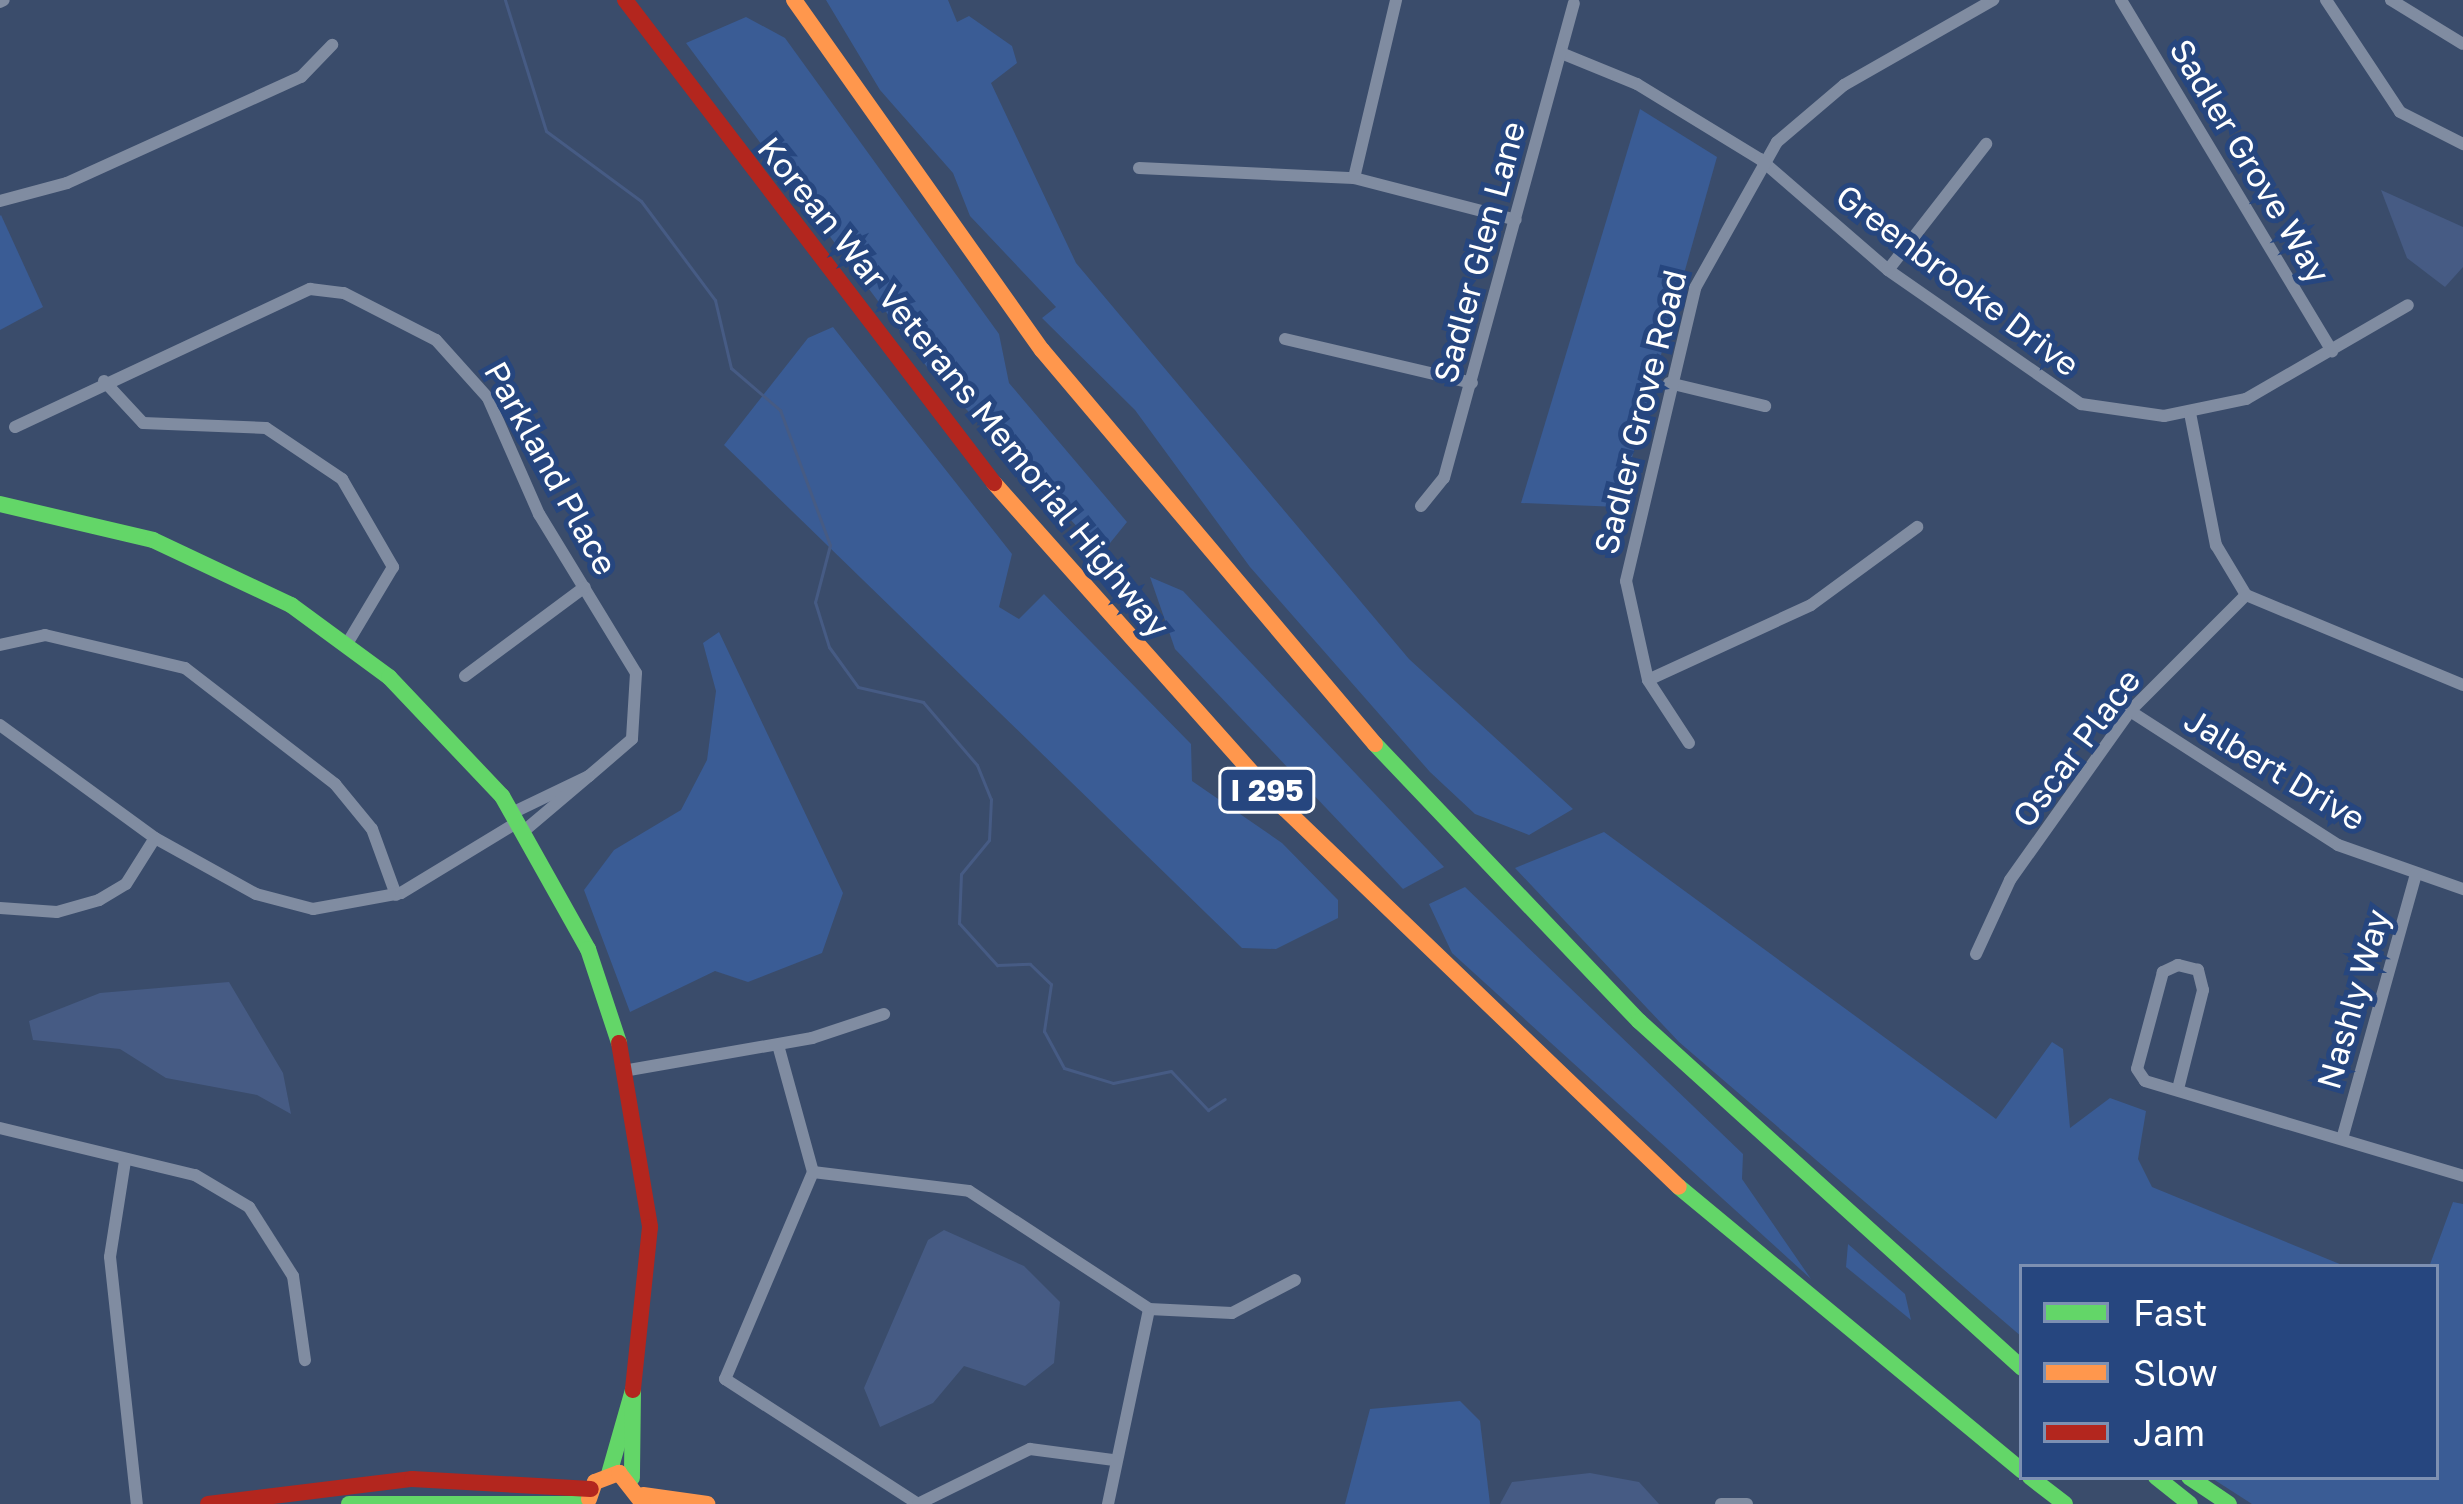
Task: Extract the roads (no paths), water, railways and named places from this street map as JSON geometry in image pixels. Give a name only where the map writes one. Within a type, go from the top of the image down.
[{"type":"main road","name":"Korean War Veterans Memorial Highway","points":[[625,0],[994,483],[1284,808],[1677,1185],[2019,1469]]},
{"type":"main road","points":[[794,0],[1042,350],[1316,682],[1626,1008],[2019,1365]]},
{"type":"main road","points":[[0,504],[153,540],[347,644],[435,719],[518,822],[588,949],[629,1070],[650,1227],[633,1390],[632,1478],[643,1499],[707,1504]]},
{"type":"main road","points":[[1976,1327],[2019,1354]]},
{"type":"main road","points":[[350,1504],[588,1499],[609,1474],[633,1390]]},
{"type":"main road","points":[[609,1474],[632,1478]]},
{"type":"main road","points":[[208,1504],[412,1479],[588,1499]]},
{"type":"main road","points":[[2034,1480],[2065,1504]]},
{"type":"main road","points":[[2160,1480],[2190,1504]]},
{"type":"main road","points":[[2193,1480],[2229,1504]]},
{"type":"street","points":[[1354,178],[1395,0]]},
{"type":"street","name":"Sadler Grove Road","points":[[1689,743],[1648,680],[1626,581],[1695,288],[1760,159],[1844,85],[1993,0]]},
{"type":"street","name":"Sadler Grove Way","points":[[2121,0],[2332,351]]},
{"type":"street","points":[[2326,0],[2400,112],[2463,144]]},
{"type":"street","points":[[2391,0],[2413,21],[2463,44]]},
{"type":"street","name":"Sadler Glen Lane","points":[[1421,506],[1444,478],[1574,4]]},
{"type":"street","points":[[0,201],[67,183],[301,77],[332,46]]},
{"type":"street","name":"Greenbrooke Drive","points":[[1561,53],[1636,83],[1760,159],[1888,270],[2056,393],[2135,415],[2190,413],[2246,399],[2408,305]]},
{"type":"street","points":[[1888,270],[1986,144]]},
{"type":"street","points":[[1138,168],[1354,178],[1516,220]]},
{"type":"street","name":"Parkland Place","points":[[15,427],[298,292],[344,293],[461,361],[638,692],[627,751],[518,822]]},
{"type":"street","points":[[1285,339],[1472,383]]},
{"type":"street","points":[[104,381],[143,423],[266,428],[342,478],[393,567],[387,594],[347,644]]},
{"type":"street","points":[[1670,383],[1765,406]]},
{"type":"street","points":[[2190,413],[2216,545],[2246,595],[2463,685]]},
{"type":"street","points":[[1648,680],[1811,605],[1917,526]]},
{"type":"street","points":[[465,676],[585,587]]},
{"type":"street","name":"Oscar Place","points":[[1976,953],[2010,880],[2130,711],[2246,595]]},
{"type":"street","points":[[0,645],[46,635],[185,668],[335,784],[372,829],[396,895]]},
{"type":"street","name":"Jalbert Drive","points":[[2130,711],[2338,845],[2463,889]]},
{"type":"street","points":[[0,725],[155,838],[284,903],[356,908],[396,895],[518,822]]},
{"type":"street","name":"Parkland Place","points":[[518,822],[589,776]]},
{"type":"street","points":[[0,908],[57,912],[100,900],[126,884],[155,838]]},
{"type":"street","name":"Nashly Way","points":[[2342,1139],[2416,874]]},
{"type":"street","points":[[2177,1089],[2203,990],[2198,970],[2178,965],[2163,972],[2137,1069],[2177,1089],[2463,1176]]},
{"type":"street","points":[[629,1070],[778,1045],[884,1014]]},
{"type":"street","points":[[778,1045],[813,1172],[725,1379],[918,1504],[1030,1449],[1114,1460]]},
{"type":"street","points":[[0,1128],[212,1180],[265,1222],[293,1276],[305,1360]]},
{"type":"street","points":[[125,1161],[110,1257],[137,1504]]},
{"type":"street","points":[[813,1172],[969,1191],[1149,1309],[1232,1313],[1295,1280]]},
{"type":"street","points":[[1108,1504],[1149,1309]]},
{"type":"street","points":[[1721,1504],[1748,1504]]},
{"type":"waterway","points":[[505,0],[546,131],[641,201],[715,300],[731,368],[780,410],[830,545],[815,602],[829,647],[858,687],[923,702],[977,765],[991,799],[989,840],[961,874],[959,923],[997,965],[1030,964],[1051,984],[1044,1031],[1064,1068],[1113,1083],[1171,1071],[1208,1110],[1225,1099]]}]
